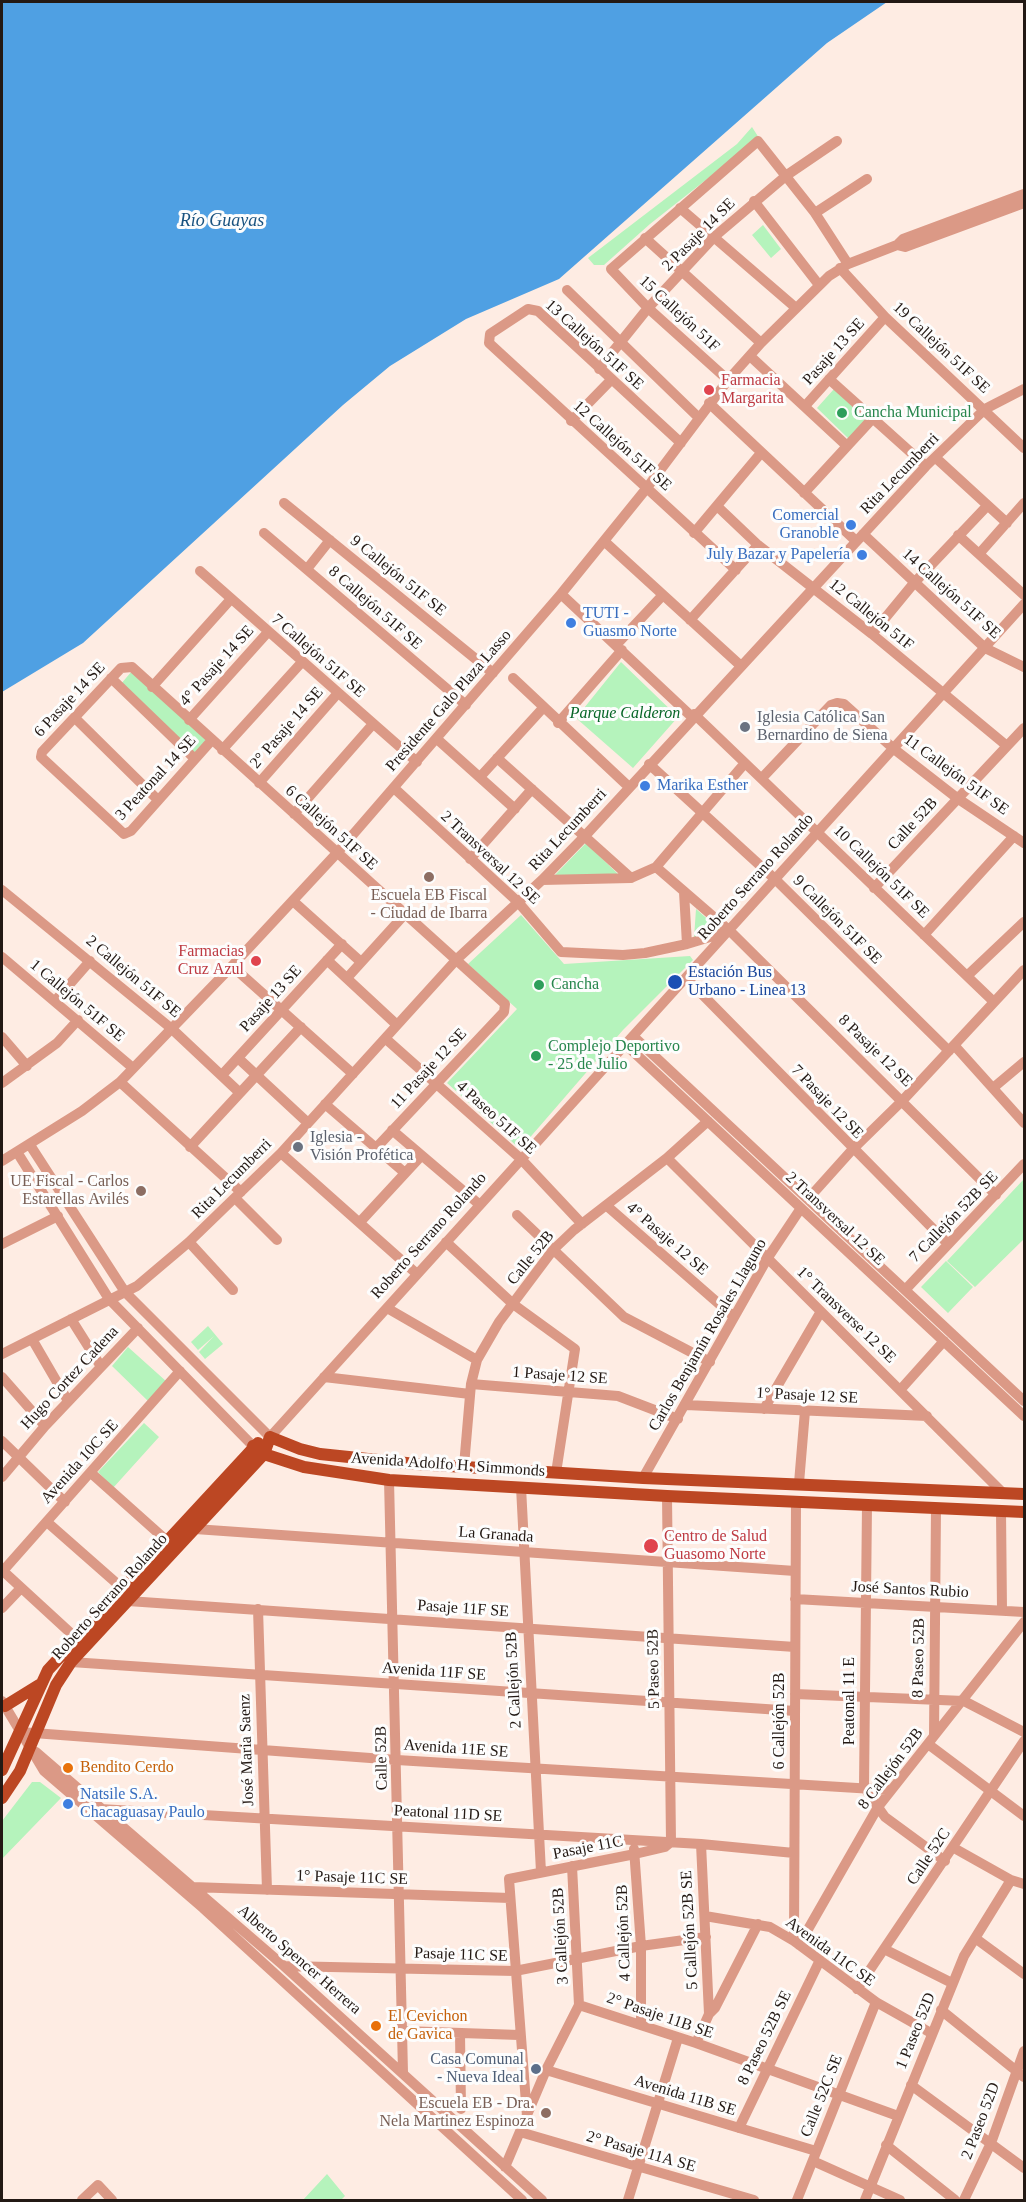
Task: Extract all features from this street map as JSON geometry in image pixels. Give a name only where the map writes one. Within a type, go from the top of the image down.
[{"type":"main road","name":"Roberto Serrano Rolando","points":[[2,1770],[40,1684],[76,1638],[253,1446],[270,1437]]},
{"type":"main road","name":"Roberto Serrano Rolando","points":[[2,1798],[21,1771],[56,1684],[71,1662],[264,1454],[270,1437]]},
{"type":"main road","name":"Avenida Adolfo H. Simmonds","points":[[270,1437],[300,1449],[343,1457],[465,1467],[643,1478],[1024,1494]]},
{"type":"main road","name":"Avenida Adolfo H. Simmonds","points":[[253,1446],[264,1454],[325,1471],[389,1480],[667,1496],[1024,1512]]},
{"type":"main road","points":[[3,1704],[40,1684]]},
{"type":"street","name":"19 Callejón 51F SE","points":[[680,208],[758,141],[815,213],[844,266],[885,317],[1024,448]]},
{"type":"street","name":"2 Pasaje 14 SE","points":[[598,369],[648,308],[714,237],[754,201],[837,141]]},
{"type":"street","points":[[815,213],[867,179]]},
{"type":"street","name":"Presidente Galo Plaza Lasso","points":[[2,1161],[82,1111],[120,1082],[337,854],[561,594],[646,489],[709,403],[761,343],[819,285],[844,266],[897,245],[903,238],[1024,194]]},
{"type":"street","points":[[754,201],[819,285]]},
{"type":"street","name":"Presidente Galo Plaza Lasso","points":[[897,245],[905,247],[1024,204]]},
{"type":"street","points":[[761,343],[645,238],[680,208],[796,308]]},
{"type":"street","name":"15 Callejón 51F","points":[[645,238],[611,269],[648,308],[729,380]]},
{"type":"street","points":[[567,290],[698,417]]},
{"type":"street","name":"13 Callejón 51F SE","points":[[489,343],[490,334],[528,309],[533,309],[681,443]]},
{"type":"street","name":"Pasaje 13 SE","points":[[805,406],[885,317]]},
{"type":"street","name":"12 Callejón 51F SE","points":[[489,343],[735,570]]},
{"type":"street","points":[[750,356],[847,446]]},
{"type":"street","points":[[829,379],[926,466]]},
{"type":"street","points":[[571,421],[611,380]]},
{"type":"street","name":"Rita Lecumberri","points":[[2,1354],[137,1286],[189,1242],[281,1153],[457,959],[542,880],[584,837],[693,715],[926,466],[985,409],[1024,389]]},
{"type":"street","name":"14 Callejón 51F SE","points":[[709,403],[804,493],[914,583],[985,648],[1024,667]]},
{"type":"street","points":[[804,493],[873,418]]},
{"type":"street","points":[[694,533],[761,453]]},
{"type":"street","points":[[936,458],[1007,523]]},
{"type":"street","name":"9 Callejón 51F SE","points":[[284,503],[493,674]]},
{"type":"street","points":[[979,554],[1024,503]]},
{"type":"street","name":"12 Callejón 51F","points":[[717,506],[758,545],[872,634],[1007,746]]},
{"type":"street","points":[[872,634],[914,583],[987,506]]},
{"type":"street","name":"8 Callejón 51F SE","points":[[264,533],[466,705]]},
{"type":"street","points":[[958,535],[1024,595]]},
{"type":"street","points":[[307,569],[330,540]]},
{"type":"street","points":[[604,541],[741,666]]},
{"type":"street","points":[[690,620],[758,545]]},
{"type":"street","name":"7 Callejón 51F SE","points":[[200,571],[417,762]]},
{"type":"street","name":"10 Callejón 51F SE","points":[[561,594],[762,778],[994,1002]]},
{"type":"street","points":[[558,723],[662,596]]},
{"type":"street","points":[[153,687],[231,599]]},
{"type":"street","name":"Roberto Serrano Rolando","points":[[270,1437],[629,1040],[687,979],[1024,604]]},
{"type":"street","name":"4° Pasaje 14 SE","points":[[189,720],[268,632]]},
{"type":"street","points":[[222,750],[302,662]]},
{"type":"street","name":"6 Callejón 51F SE","points":[[132,667],[337,854],[457,959],[505,1004],[504,1012]]},
{"type":"street","name":"6 Pasaje 14 SE","points":[[122,834],[41,757],[42,752],[121,668],[132,667]]},
{"type":"street","points":[[111,678],[195,759]]},
{"type":"street","points":[[513,678],[558,723],[629,787]]},
{"type":"street","name":"2° Pasaje 14 SE","points":[[259,783],[338,693]]},
{"type":"street","name":"11 Callejón 51F SE","points":[[762,778],[831,705],[844,704],[894,749],[957,798],[1024,843]]},
{"type":"street","points":[[480,777],[543,708]]},
{"type":"street","points":[[75,718],[158,800]]},
{"type":"street","points":[[294,814],[373,724]]},
{"type":"street","name":"Calle 52B","points":[[874,888],[957,798],[1023,732]]},
{"type":"street","points":[[437,739],[515,808]]},
{"type":"street","name":"3 Peatonal 14 SE","points":[[122,834],[131,831],[212,740]]},
{"type":"street","points":[[497,758],[631,878]]},
{"type":"street","points":[[542,880],[631,878],[656,867],[701,811],[745,763]]},
{"type":"street","name":"9 Callejón 51F SE","points":[[650,764],[776,880],[993,1088],[1024,1122]]},
{"type":"street","name":"2 Transversal 12 SE","points":[[394,788],[518,902],[561,952],[623,955],[687,944]]},
{"type":"street","points":[[470,860],[532,789]]},
{"type":"street","points":[[924,935],[1014,836]]},
{"type":"street","points":[[656,867],[730,931]]},
{"type":"street","name":"2 Callejón 51F SE","points":[[2,890],[172,1029],[240,1093]]},
{"type":"street","points":[[684,892],[687,944],[730,931]]},
{"type":"street","points":[[292,901],[361,962]]},
{"type":"street","points":[[346,978],[405,914]]},
{"type":"street","points":[[967,976],[1024,922]]},
{"type":"street","name":"8 Pasaje 12 SE","points":[[730,931],[903,1100],[996,1195]]},
{"type":"street","name":"Pasaje 13 SE","points":[[222,1075],[342,944]]},
{"type":"street","name":"1 Callejón 51F SE","points":[[2,957],[133,1068]]},
{"type":"street","points":[[327,960],[397,1025]]},
{"type":"street","points":[[55,1001],[90,961]]},
{"type":"street","points":[[232,966],[353,1074]]},
{"type":"street","name":"Carlos Benjamín Rosales Llaguno","points":[[643,1478],[767,1259],[805,1204],[852,1150],[903,1100],[1024,970]]},
{"type":"street","name":"7 Pasaje 12 SE","points":[[687,979],[852,1150],[948,1244]]},
{"type":"street","name":"11 Pasaje 12 SE","points":[[376,1148],[504,1012]]},
{"type":"street","points":[[2,1083],[57,1042],[78,1020]]},
{"type":"street","points":[[190,1147],[301,1027]]},
{"type":"street","points":[[2,1037],[27,1066]]},
{"type":"street","name":"4 Paseo 51F SE","points":[[386,1039],[521,1160],[582,1224]]},
{"type":"street","name":"2 Transversal 12 SE","points":[[629,1040],[708,1121],[905,1290],[1024,1401]]},
{"type":"street","name":"2 Transversal 12 SE","points":[[629,1040],[805,1204],[1024,1416]]},
{"type":"street","points":[[238,1058],[308,1123]]},
{"type":"street","points":[[993,1088],[1024,1062]]},
{"type":"street","points":[[120,1082],[238,1195],[277,1240]]},
{"type":"street","points":[[325,1104],[405,1173]]},
{"type":"street","name":"Calle 52B","points":[[465,1467],[471,1389],[477,1360],[498,1322],[553,1250],[582,1224],[667,1158],[708,1121]]},
{"type":"street","points":[[392,1130],[480,1206]]},
{"type":"street","name":"Avenida Adolfo H. Simmonds","points":[[30,1145],[125,1292],[270,1437]]},
{"type":"street","name":"Avenida Adolfo H. Simmonds","points":[[17,1152],[109,1299],[253,1446]]},
{"type":"street","points":[[281,1153],[417,1274]]},
{"type":"street","points":[[360,1222],[421,1156]]},
{"type":"street","name":"1° Transverse 12 SE","points":[[667,1158],[820,1313],[901,1389],[1004,1493]]},
{"type":"street","name":"7 Callejón 52B SE","points":[[905,1290],[1024,1164]]},
{"type":"street","name":"4° Pasaje 12 SE","points":[[607,1206],[734,1317]]},
{"type":"street","points":[[517,1215],[624,1317],[710,1362]]},
{"type":"street","points":[[2,1244],[58,1216]]},
{"type":"street","points":[[189,1242],[233,1290]]},
{"type":"street","points":[[446,1242],[513,1304],[575,1349],[556,1473]]},
{"type":"street","points":[[387,1308],[477,1360]]},
{"type":"street","points":[[764,1409],[820,1313]]},
{"type":"street","points":[[71,1319],[100,1365]]},
{"type":"street","name":"Hugo Cortez Cadena","points":[[2,1477],[100,1365],[138,1328]]},
{"type":"street","points":[[32,1339],[68,1401]]},
{"type":"street","points":[[901,1389],[944,1341]]},
{"type":"street","name":"Avenida 10C SE","points":[[2,1571],[180,1371]]},
{"type":"street","points":[[2,1377],[45,1426]]},
{"type":"street","name":"1 Pasaje 12 SE","points":[[324,1377],[471,1389],[618,1396],[678,1419]]},
{"type":"street","name":"1° Pasaje 12 SE","points":[[686,1405],[927,1416]]},
{"type":"street","points":[[799,1483],[805,1411]]},
{"type":"street","points":[[2,1441],[18,1459],[65,1502]]},
{"type":"street","points":[[90,1473],[166,1540]]},
{"type":"street","name":"Calle 52B","points":[[389,1480],[404,2031],[403,2072]]},
{"type":"street","name":"2 Callejón 52B","points":[[521,1487],[533,1768],[541,1872]]},
{"type":"street","name":"5 Paseo 52B","points":[[667,1496],[671,1842]]},
{"type":"street","name":"6 Callejón 52B","points":[[796,1502],[794,1853],[797,1943]]},
{"type":"street","name":"Peatonal 11 E","points":[[864,1787],[866,1697],[864,1602],[867,1505]]},
{"type":"street","name":"8 Paseo 52B","points":[[931,1740],[934,1697],[936,1508]]},
{"type":"street","points":[[1001,1511],[1002,1610]]},
{"type":"street","points":[[47,1522],[122,1588]]},
{"type":"street","name":"La Granada","points":[[195,1529],[795,1571]]},
{"type":"street","points":[[2,1571],[76,1638]]},
{"type":"street","points":[[3,1602],[21,1588]]},
{"type":"street","name":"José Santos Rubio","points":[[795,1599],[1024,1612]]},
{"type":"street","name":"Pasaje 11F SE","points":[[128,1601],[795,1647]]},
{"type":"street","name":"José Maria Saenz","points":[[258,1609],[267,1890]]},
{"type":"street","name":"8 Callejón 52B","points":[[797,1943],[890,1790],[964,1701],[1024,1622]]},
{"type":"street","name":"Avenida 11F SE","points":[[71,1662],[795,1711]]},
{"type":"street","points":[[795,1694],[934,1697],[964,1701],[1024,1732]]},
{"type":"street","name":"Alberto Spencer Herrera","points":[[3,1704],[44,1771],[69,1795],[203,1908],[522,2200]]},
{"type":"street","name":"Avenida 11E SE","points":[[20,1732],[261,1751],[890,1790]]},
{"type":"street","points":[[931,1740],[1024,1816]]},
{"type":"street","name":"Calle 52C","points":[[857,1989],[1024,1741]]},
{"type":"street","name":"Alberto Spencer Herrera","points":[[31,1749],[284,1966],[542,2200]]},
{"type":"street","points":[[864,1787],[885,1817],[945,1861]]},
{"type":"street","name":"Peatonal 11D SE","points":[[100,1809],[671,1842],[794,1853]]},
{"type":"street","name":"4 Callejón 52B","points":[[633,1840],[640,1946],[641,2025]]},
{"type":"street","name":"Pasaje 11C","points":[[510,1898],[509,1879],[635,1854],[665,1847],[671,1842]]},
{"type":"street","name":"5 Callejón 52B SE","points":[[701,1844],[709,2014]]},
{"type":"street","points":[[954,1848],[1011,1880],[1024,1884]]},
{"type":"street","name":"3 Callejón 52B","points":[[572,1866],[579,2005]]},
{"type":"street","name":"1 Paseo 52D","points":[[864,2200],[964,1956],[1011,1880]]},
{"type":"street","name":"1° Pasaje 11C SE","points":[[192,1887],[510,1898]]},
{"type":"street","points":[[510,1898],[527,2116]]},
{"type":"street","name":"Avenida 11C SE","points":[[705,1916],[758,1924],[797,1943],[876,2002],[931,2033]]},
{"type":"street","points":[[696,2043],[709,2014],[715,2008],[758,1924]]},
{"type":"street","name":"Pasaje 11C SE","points":[[284,1966],[515,1971],[640,1946],[706,1937]]},
{"type":"street","points":[[975,1938],[1024,1974]]},
{"type":"street","points":[[884,1949],[952,1983]]},
{"type":"street","name":"8 Paseo 52B SE","points":[[739,2128],[820,1960]]},
{"type":"street","name":"Calle 52C SE","points":[[797,2200],[876,2002]]},
{"type":"street","name":"2° Pasaje 11B SE","points":[[505,2167],[546,2070],[579,2005],[696,2043],[898,2116]]},
{"type":"street","points":[[941,2010],[1021,2074]]},
{"type":"street","points":[[404,2031],[519,2035]]},
{"type":"street","points":[[460,2033],[461,2109]]},
{"type":"street","points":[[628,2200],[678,2038]]},
{"type":"street","name":"2 Paseo 52D","points":[[964,2200],[1021,2074],[1024,2051]]},
{"type":"street","name":"Avenida 11B SE","points":[[546,2070],[739,2128],[814,2156],[900,2200]]},
{"type":"street","points":[[911,2085],[1024,2168]]},
{"type":"street","name":"2° Pasaje 11A SE","points":[[520,2132],[754,2200]]},
{"type":"street","points":[[886,2145],[955,2200]]},
{"type":"street","points":[[82,2200],[98,2185],[112,2200]]},
{"type":"green space","points":[[752,127],[759,138],[650,224],[604,265],[594,265],[588,258],[737,144]]},
{"type":"green space","points":[[763,225],[781,249],[771,258],[752,235]]},
{"type":"green space","name":"Cancha Municipal","points":[[834,389],[866,419],[849,439],[817,408]]},
{"type":"green space","name":"Parque Calderon","points":[[621,662],[678,717],[633,768],[576,718]]},
{"type":"green space","points":[[132,671],[207,739],[194,755],[120,685]]},
{"type":"green space","points":[[586,843],[619,875],[554,876]]},
{"type":"green space","points":[[696,909],[720,930],[694,938]]},
{"type":"green space","name":"Complejo Deportivo - 25 de Julio","points":[[521,915],[564,964],[690,956],[693,960],[623,1030],[520,1149],[447,1083],[517,1009],[468,964]]},
{"type":"green space","points":[[1024,1179],[1024,1239],[975,1287],[947,1261]]},
{"type":"green space","points":[[946,1261],[973,1287],[948,1313],[921,1287]]},
{"type":"green space","points":[[208,1326],[223,1344],[205,1359],[199,1352],[214,1336],[198,1350],[191,1342]]},
{"type":"green space","points":[[128,1347],[167,1382],[149,1402],[112,1366]]},
{"type":"green space","points":[[144,1423],[159,1437],[113,1488],[98,1472]]},
{"type":"green space","points":[[32,1782],[40,1782],[61,1798],[2,1859],[2,1821]]},
{"type":"green space","points":[[327,2174],[345,2196],[341,2200],[303,2200]]},
{"type":"water","name":"Río Guayas","points":[[2,2],[887,2],[827,43],[559,279],[466,319],[390,366],[343,405],[83,643],[2,692]]},
{"type":"place","name":"Farmacia Margarita","points":[[709,390]]},
{"type":"place","name":"Cancha Municipal","points":[[842,413]]},
{"type":"place","name":"Comercial Granoble","points":[[851,525]]},
{"type":"place","name":"July Bazar y Papelería","points":[[862,555]]},
{"type":"place","name":"TUTI - Guasmo Norte","points":[[571,623]]},
{"type":"place","name":"Iglesia Católica San Bernardino de Siena","points":[[745,727]]},
{"type":"place","name":"Marika Esther","points":[[645,786]]},
{"type":"place","name":"Escuela EB Fiscal - Ciudad de Ibarra","points":[[429,877]]},
{"type":"place","name":"Farmacias Cruz Azul","points":[[256,961]]},
{"type":"place","name":"Estación Bus Urbano - Linea 13","points":[[675,982]]},
{"type":"place","name":"Cancha","points":[[539,985]]},
{"type":"place","name":"Complejo Deportivo - 25 de Julio","points":[[536,1056]]},
{"type":"place","name":"Iglesia - Visión Profética","points":[[298,1147]]},
{"type":"place","name":"UE Fiscal - Carlos Estarellas Avilés","points":[[141,1191]]},
{"type":"place","name":"Centro de Salud Guasomo Norte","points":[[651,1546]]},
{"type":"place","name":"Bendito Cerdo","points":[[68,1768]]},
{"type":"place","name":"Natsile S.A. Chacaguasay Paulo","points":[[68,1804]]},
{"type":"place","name":"El Cevichon de Gavica","points":[[376,2026]]},
{"type":"place","name":"Casa Comunal - Nueva Ideal","points":[[536,2069]]},
{"type":"place","name":"Escuela EB - Dra. Nela Martinez Espinoza","points":[[546,2113]]}]
